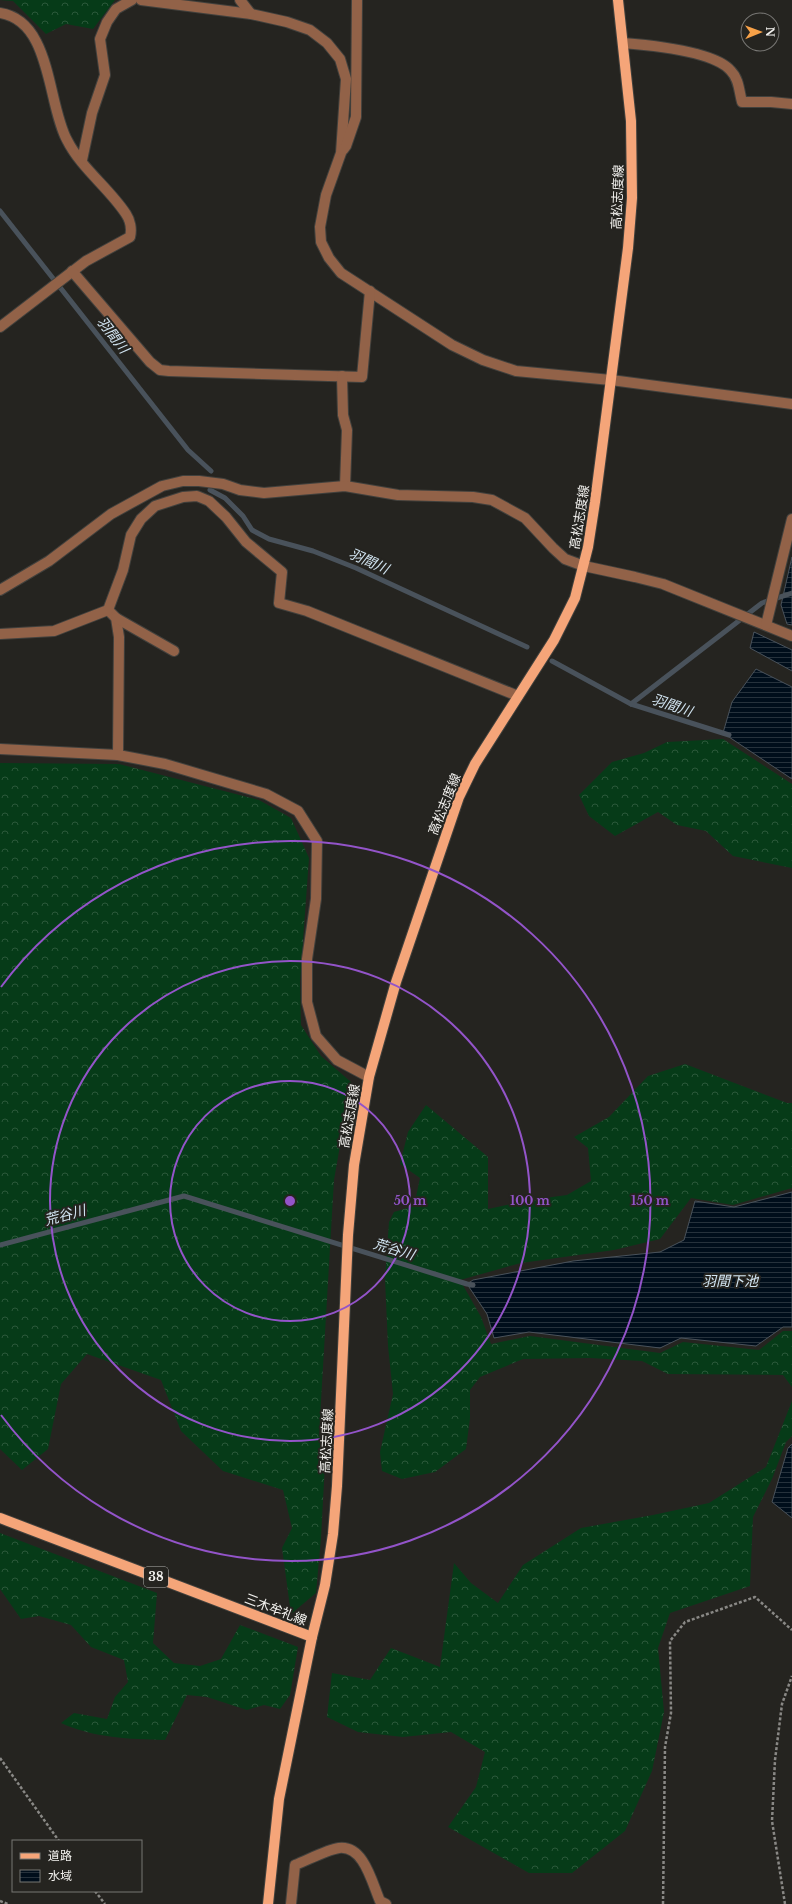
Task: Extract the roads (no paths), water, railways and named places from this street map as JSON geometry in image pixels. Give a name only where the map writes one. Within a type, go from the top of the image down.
[{"type":"main road","name":"高松志度線","points":[[312,1637],[325,1585],[333,1534],[337,1486],[349,1219],[354,1165],[369,1077],[396,982],[459,797],[475,764],[554,640],[575,598],[584,566],[595,502],[611,380],[628,248],[632,198],[631,121],[618,0]]},
{"type":"main road","name":"三木牟礼線","points":[[0,1518],[312,1637],[279,1799],[268,1904]]},
{"type":"street","points":[[82,160],[92,114],[105,75],[100,39],[107,22],[116,9],[132,0]]},
{"type":"street","points":[[141,0],[251,14],[287,22],[310,30],[327,43],[340,59],[346,79],[340,153],[326,195],[320,226],[321,242],[329,258],[341,273],[452,344],[483,360],[516,371],[611,380],[792,404]]},
{"type":"street","points":[[240,0],[251,14]]},
{"type":"street","points":[[340,153],[346,146],[356,118],[357,0]]},
{"type":"street","points":[[0,13],[8,14],[20,21],[32,34],[39,45],[58,118],[67,141],[126,214],[132,229],[130,237],[86,261],[0,327]]},
{"type":"street","points":[[623,43],[648,45],[709,57],[731,70],[737,81],[742,102],[792,104]]},
{"type":"street","points":[[72,271],[150,362],[160,370],[362,377],[370,291]]},
{"type":"street","points":[[342,376],[344,415],[347,430],[345,486]]},
{"type":"street","points":[[0,590],[49,561],[111,514],[162,486],[183,481],[199,481],[223,484],[240,490],[264,493],[345,486],[398,494],[474,497],[492,500],[526,518],[565,558],[584,566],[635,576],[663,584],[792,636]]},
{"type":"street","points":[[197,496],[199,481]]},
{"type":"street","points":[[0,634],[54,631],[108,610],[123,570],[131,535],[141,519],[155,506],[183,496],[197,496],[209,501],[226,517],[246,542],[282,572],[279,604],[307,611],[518,696]]},
{"type":"street","points":[[766,625],[792,519]]},
{"type":"street","points":[[108,610],[116,618],[174,651]]},
{"type":"street","points":[[116,618],[119,637],[118,755]]},
{"type":"street","points":[[0,749],[118,755],[165,764],[266,794],[298,811],[317,841],[316,899],[307,959],[307,1002],[316,1036],[337,1060],[369,1077]]},
{"type":"street","points":[[291,1904],[295,1865],[338,1848],[349,1849],[364,1861],[380,1901],[386,1904]]},
{"type":"water","points":[[792,557],[792,625],[787,624],[781,605]]},
{"type":"water","points":[[754,632],[792,650],[792,671],[750,648]]},
{"type":"water","points":[[756,669],[792,687],[792,779],[723,733],[732,702]]},
{"type":"water","name":"羽間下池","points":[[792,1192],[792,1327],[783,1327],[756,1346],[681,1338],[660,1348],[529,1332],[494,1338],[487,1314],[467,1284],[473,1280],[573,1261],[660,1252],[684,1240],[695,1201],[734,1207]]},
{"type":"water","points":[[792,1444],[792,1518],[772,1502],[788,1448]]},
{"type":"waterway","name":"羽間川","points":[[0,211],[188,450],[211,471]]},
{"type":"waterway","name":"羽間川","points":[[210,490],[225,498],[243,516],[252,530],[269,539],[313,551],[356,568],[527,647]]},
{"type":"waterway","points":[[631,704],[762,603],[792,593]]},
{"type":"waterway","name":"羽間川","points":[[552,661],[631,704],[729,735]]},
{"type":"waterway","name":"荒谷川","points":[[0,1245],[184,1196],[473,1285]]}]
